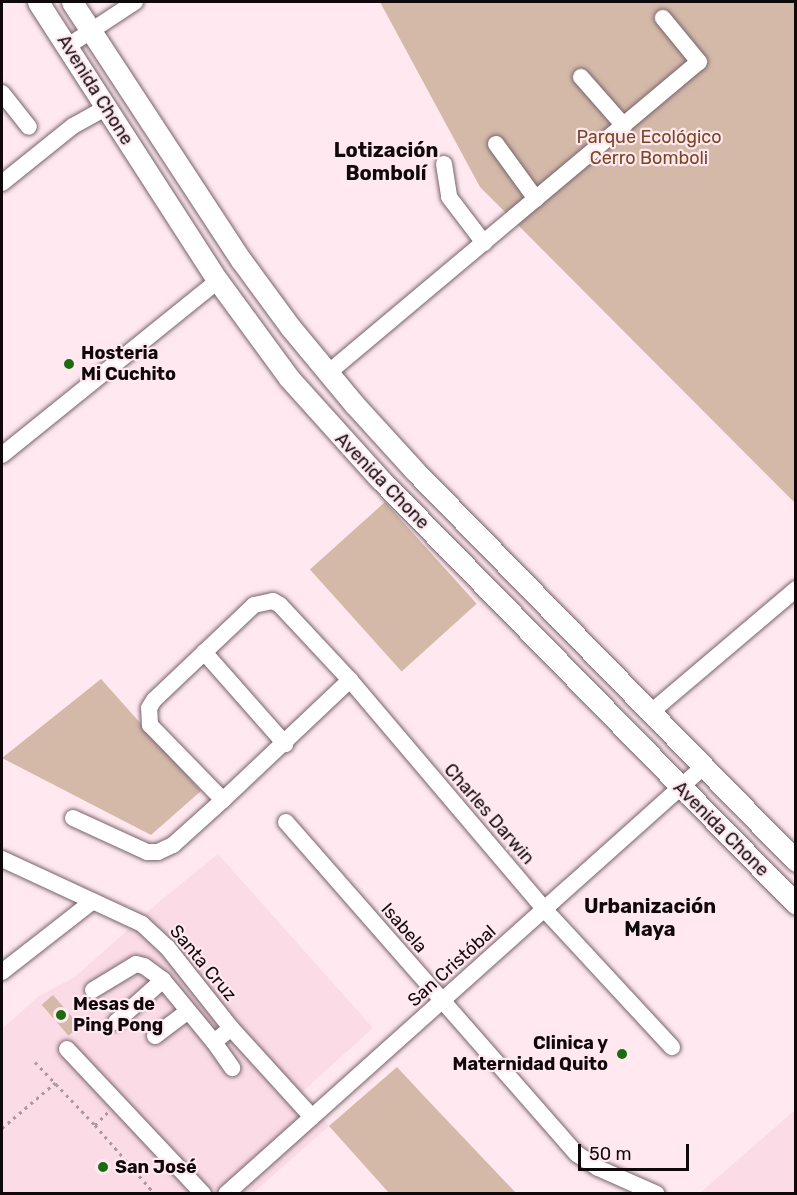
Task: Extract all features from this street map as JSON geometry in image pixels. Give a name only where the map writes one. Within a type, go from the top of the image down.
[{"type":"main road","name":"Avenida Chone","points":[[38,2],[250,328],[330,426],[795,904]]},
{"type":"main road","name":"Avenida Chone","points":[[72,2],[242,260],[328,373],[415,471],[795,861]]},
{"type":"street","points":[[68,46],[135,2]]},
{"type":"street","points":[[328,373],[699,62],[663,18]]},
{"type":"street","points":[[581,76],[624,126]]},
{"type":"street","points":[[2,93],[29,127]]},
{"type":"street","points":[[2,183],[73,126],[106,108]]},
{"type":"street","points":[[496,144],[536,199]]},
{"type":"street","points":[[444,164],[449,197],[484,243]]},
{"type":"street","points":[[2,455],[218,281]]},
{"type":"street","points":[[650,713],[795,590]]},
{"type":"street","name":"Charles Darwin","points":[[204,652],[254,606],[264,602],[280,604],[350,680],[545,909],[672,1047]]},
{"type":"street","points":[[223,800],[150,725],[148,716],[154,700],[204,652],[285,744]]},
{"type":"street","points":[[73,818],[147,852],[158,852],[173,845],[285,744],[350,680]]},
{"type":"street","name":"San Cristóbal","points":[[226,1194],[703,767]]},
{"type":"street","name":"Isabela","points":[[286,822],[577,1154],[598,1168],[657,1194]]},
{"type":"street","name":"Santa Cruz","points":[[2,859],[142,924],[167,947],[231,1028],[312,1116]]},
{"type":"street","points":[[2,972],[93,901]]},
{"type":"street","points":[[93,990],[136,964],[152,970],[163,980],[214,1042],[232,1068]]},
{"type":"street","points":[[116,1022],[163,980]]},
{"type":"street","points":[[155,1036],[188,1011]]},
{"type":"street","points":[[214,1042],[231,1028]]},
{"type":"street","points":[[67,1049],[203,1194]]},
{"type":"path","points":[[35,1062],[95,1125],[155,1194]]},
{"type":"path","points":[[2,1128],[55,1083]]},
{"type":"path","points":[[95,1125],[117,1103]]},
{"type":"shaded area","points":[[218,854],[373,1028],[302,1092],[329,1126],[252,1194],[2,1193],[2,1029],[39,996],[75,977],[160,901]]},
{"type":"shaded area","points":[[795,1110],[795,1193],[700,1193]]},
{"type":"green space","name":"Parque Ecológico Cerro Bomboli","points":[[380,2],[795,2],[795,503],[480,187]]},
{"type":"green space","points":[[385,502],[477,604],[402,671],[310,570]]},
{"type":"green space","points":[[101,679],[201,791],[151,835],[2,758]]},
{"type":"green space","name":"Mesas de Ping Pong","points":[[53,995],[80,1026],[69,1036],[42,1005]]},
{"type":"green space","points":[[397,1067],[516,1193],[389,1193],[329,1126]]},
{"type":"place","name":"Hosteria Mi Cuchito","points":[[69,364]]},
{"type":"place","name":"Mesas de Ping Pong","points":[[61,1015]]},
{"type":"place","name":"Clinica y Maternidad Quito","points":[[622,1054]]},
{"type":"place","name":"San José","points":[[103,1167]]},
{"type":"district","name":"Lotización Bombolí","points":[[386,162]]},
{"type":"district","name":"Urbanización Maya","points":[[650,918]]}]
